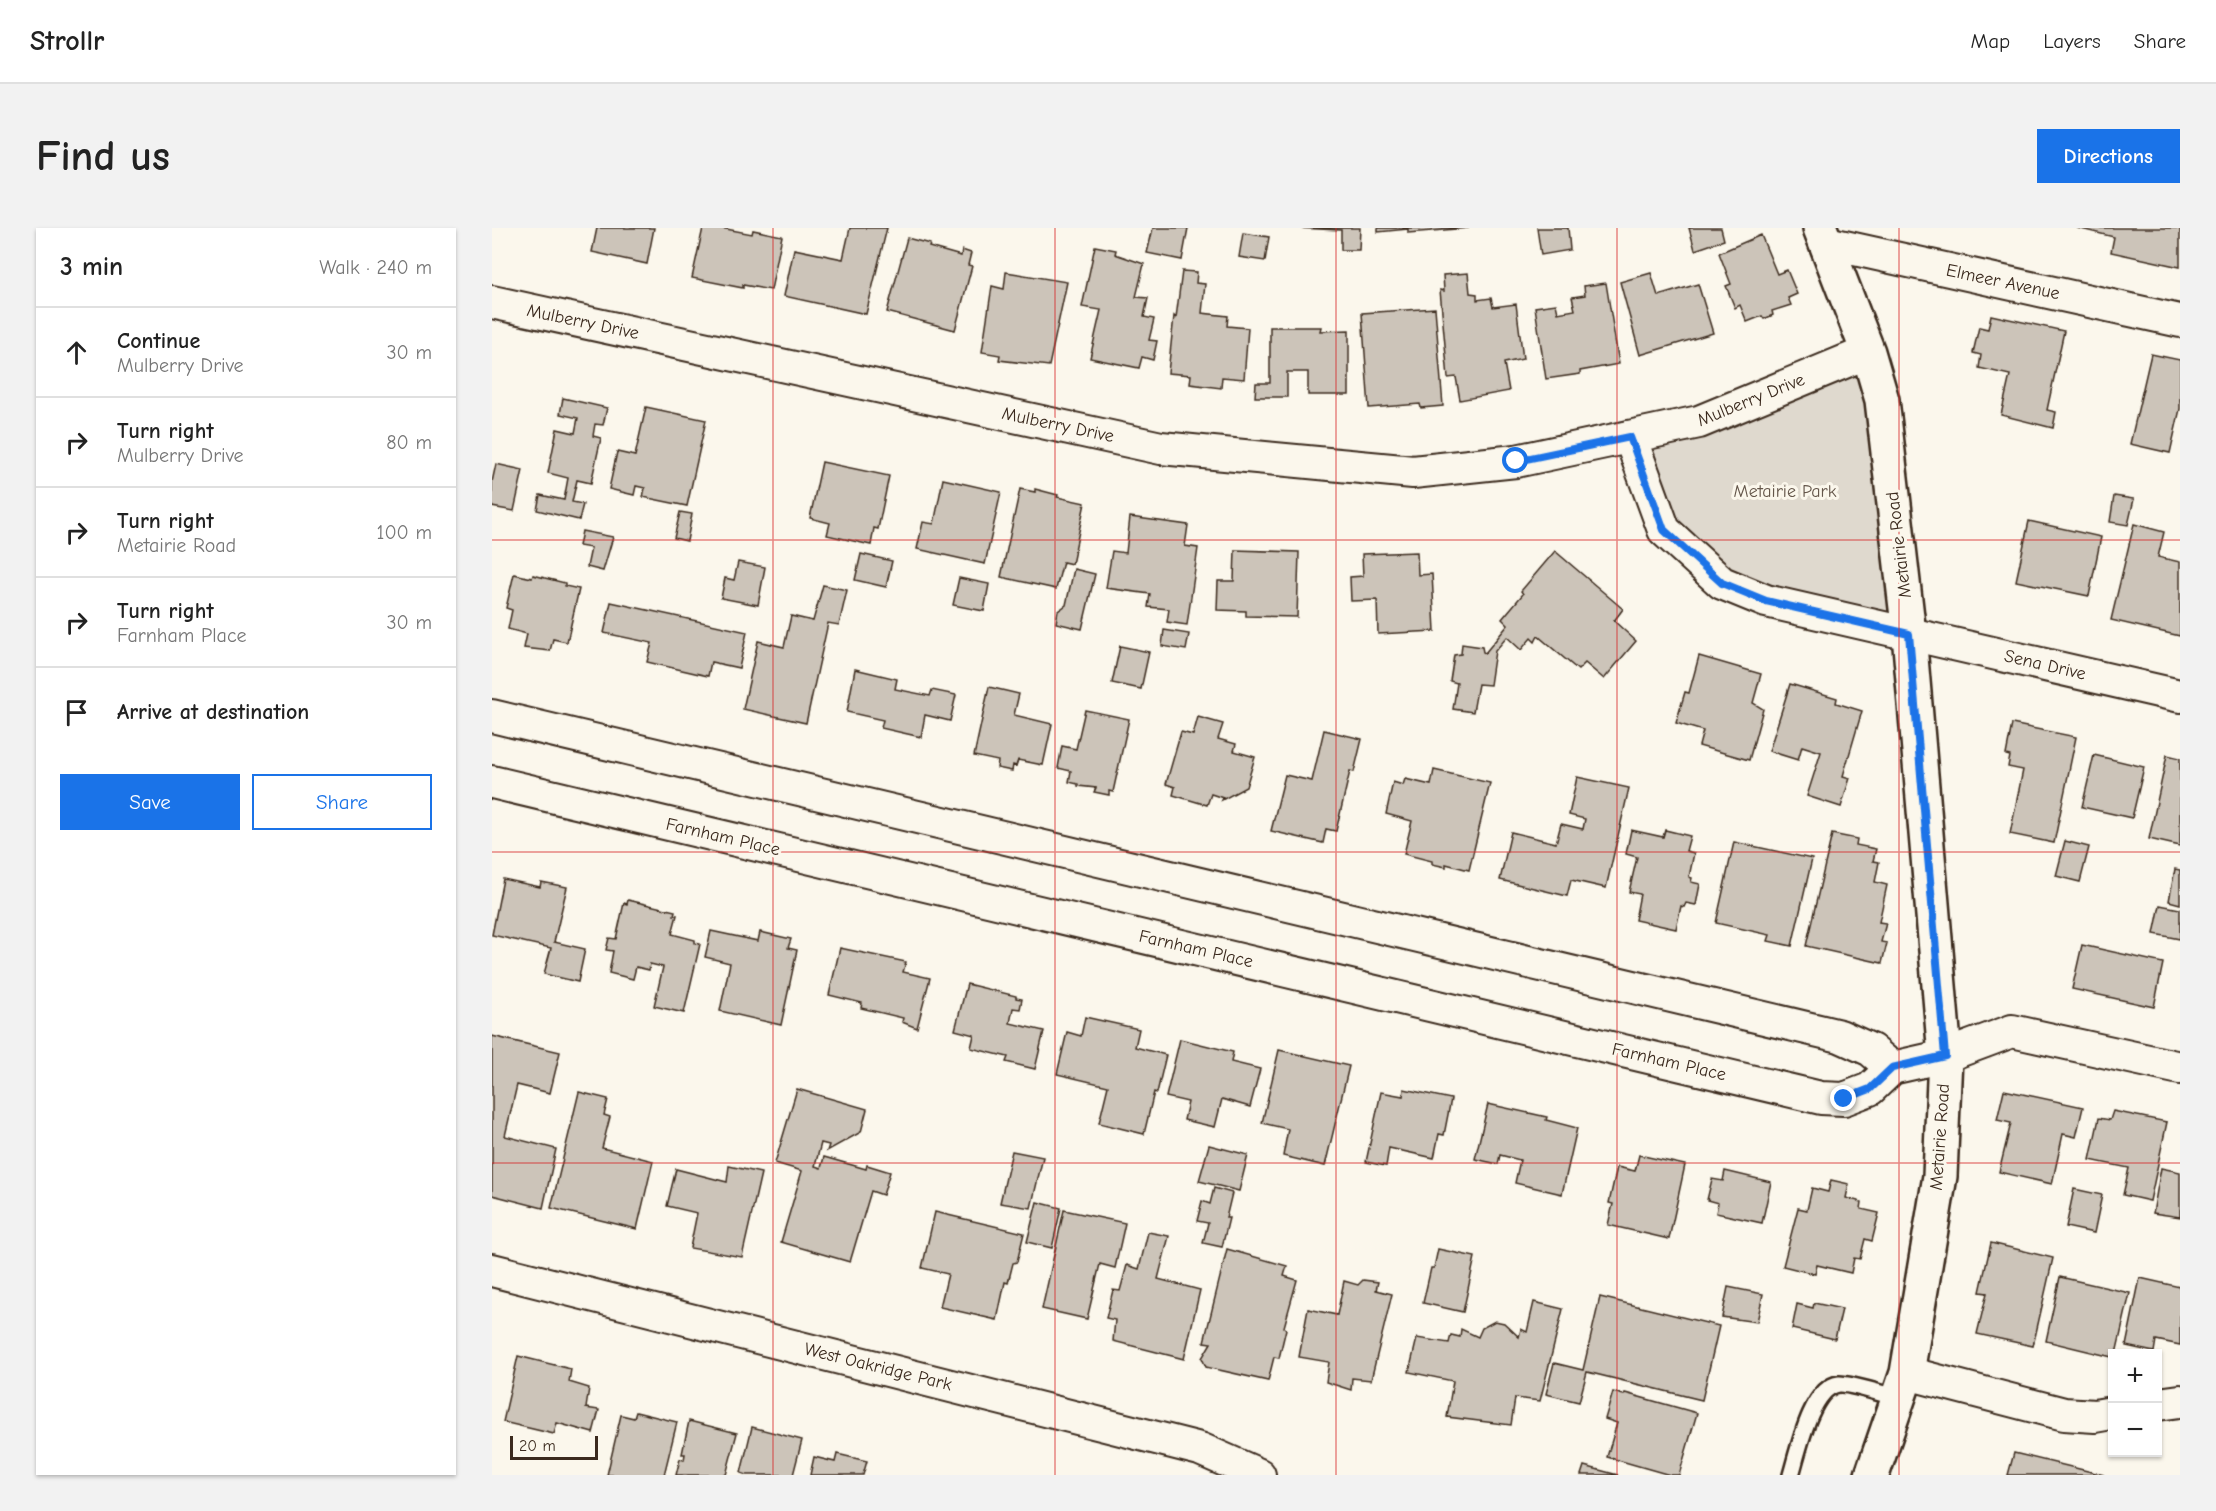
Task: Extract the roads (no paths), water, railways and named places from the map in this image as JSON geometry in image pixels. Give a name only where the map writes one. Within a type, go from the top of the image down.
[{"type":"main road","name":"Metairie Road","points":[[1823,236],[1868,352],[1882,400],[1909,634],[1945,1056],[1940,1176],[1903,1385],[1872,1475]]},
{"type":"street","name":"Elmeer Avenue","points":[[1823,236],[2180,321]]},
{"type":"street","name":"Mulberry Drive","points":[[492,302],[1161,448],[1413,472],[1516,461],[1699,422],[1868,352]]},
{"type":"street","points":[[1630,437],[1664,530],[1722,583],[1766,601],[1909,634]]},
{"type":"street","name":"Sena Drive","points":[[1909,634],[2180,696]]},
{"type":"street","points":[[492,716],[1840,1036],[1871,1050],[1892,1068],[1945,1056],[2012,1031],[2180,1068]]},
{"type":"street","name":"Farnham Place","points":[[492,782],[1821,1098],[1844,1099],[1870,1089],[1892,1068]]},
{"type":"street","name":"West Oakridge Park","points":[[492,1270],[1200,1449],[1259,1475]]},
{"type":"street","points":[[1903,1385],[2064,1414],[2095,1416],[2108,1414]]},
{"type":"street","points":[[2162,1403],[2180,1401]]},
{"type":"lane","points":[[1791,1475],[1809,1417],[1826,1388],[1840,1383],[1903,1385]]},
{"type":"park label","name":"Metairie Park","points":[[1785,491]]}]
